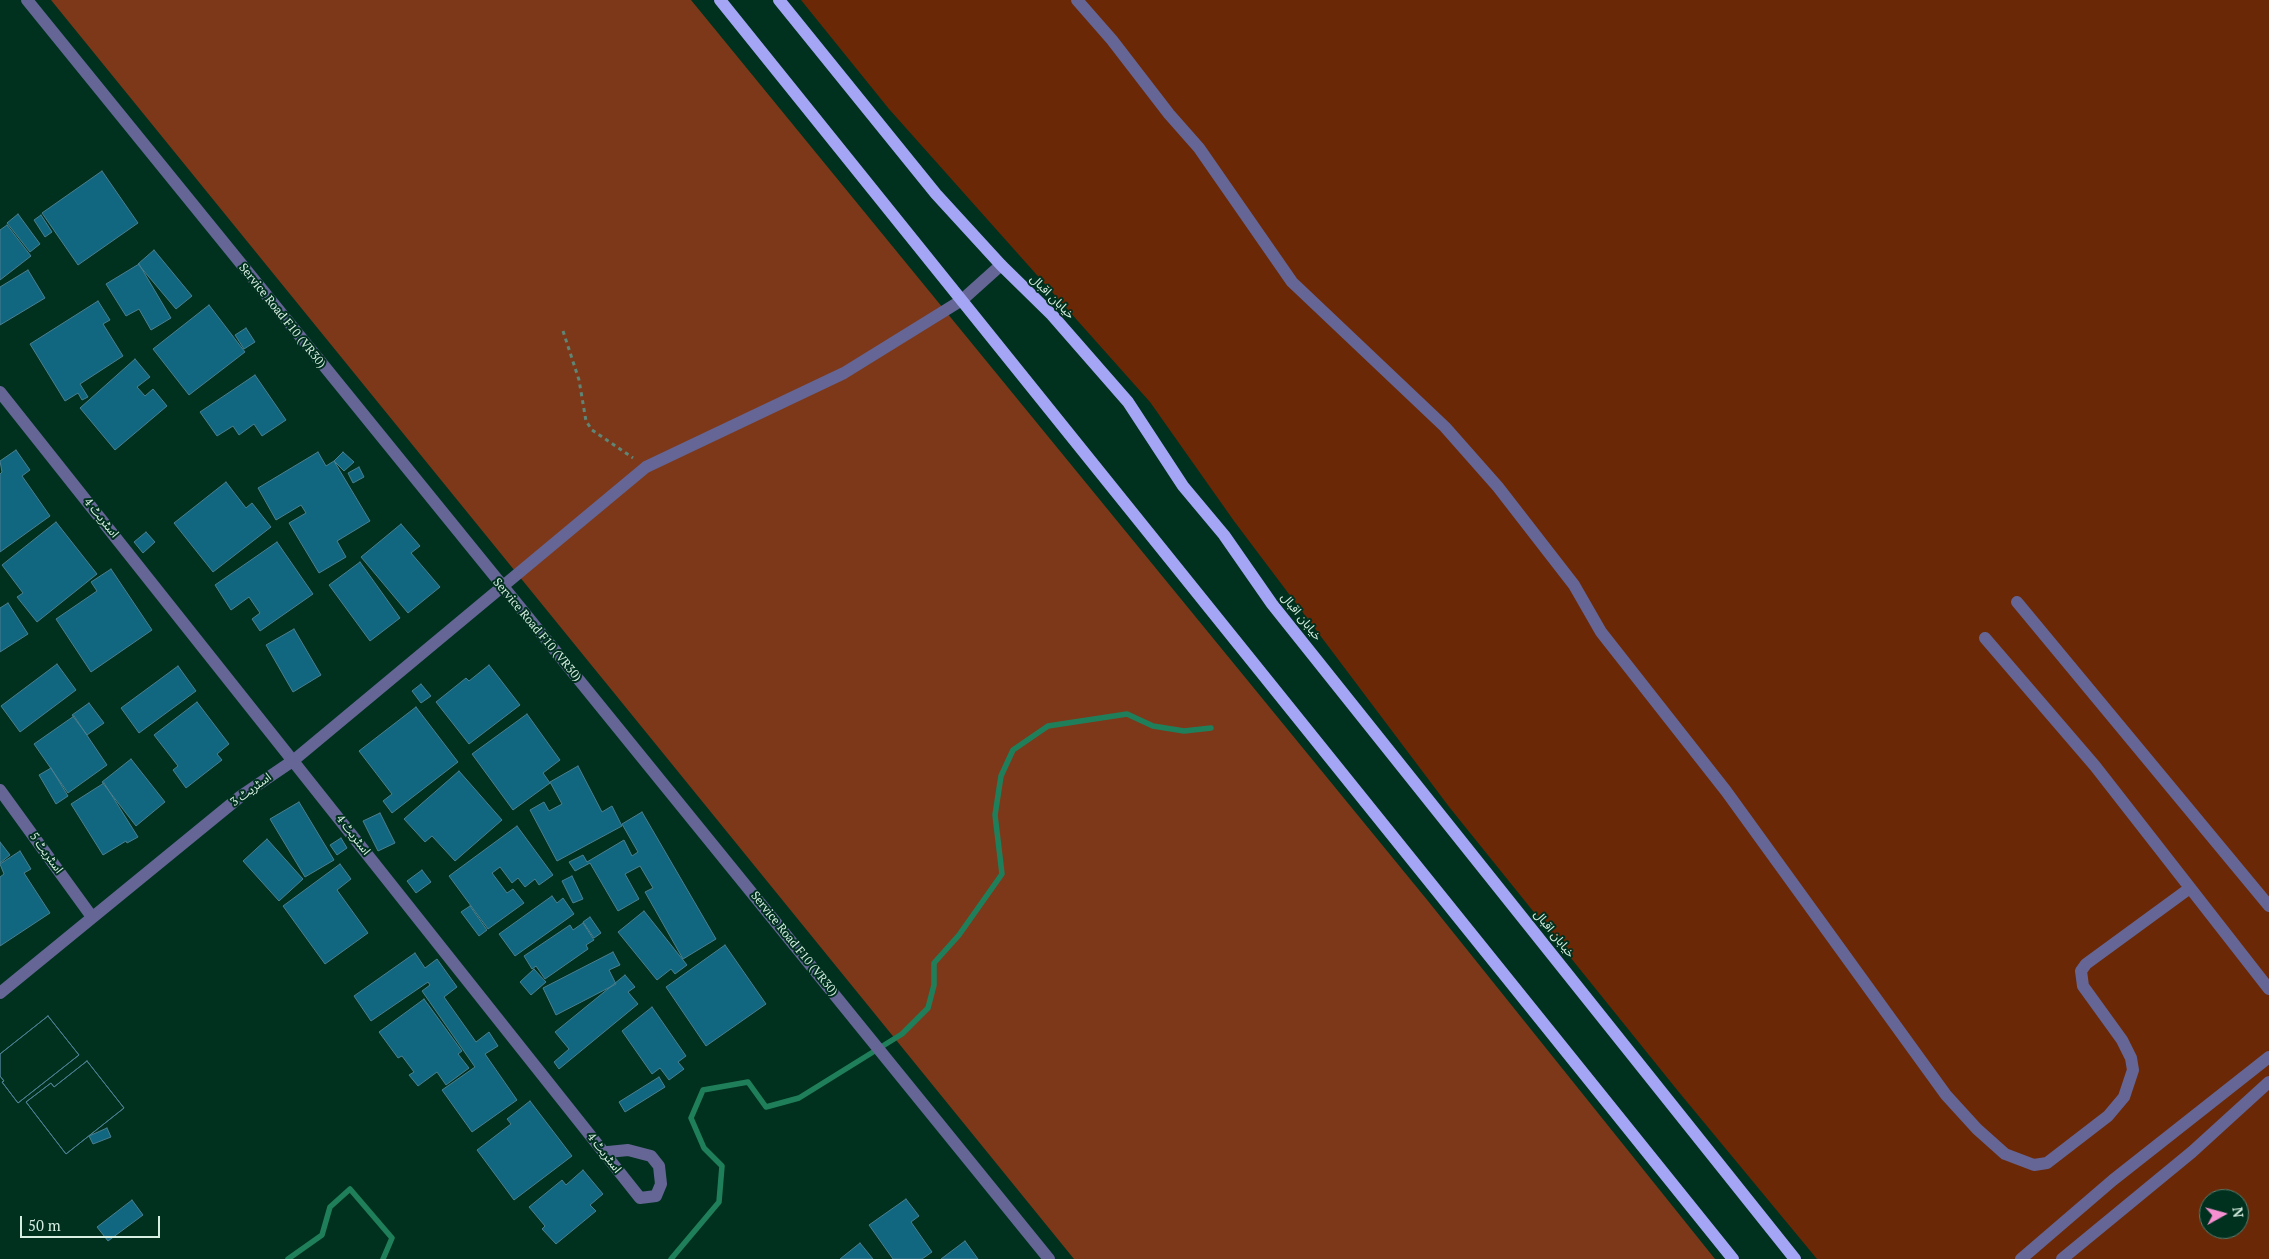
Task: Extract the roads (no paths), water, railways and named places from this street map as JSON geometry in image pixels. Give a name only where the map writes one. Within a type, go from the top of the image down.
[{"type":"main road","points":[[720,0],[1733,1259]]},
{"type":"main road","name":"خیابان اقبال","points":[[778,0],[936,194],[1001,265],[1059,322],[1128,402],[1183,486],[1224,535],[1272,604],[1795,1259]]},
{"type":"street","name":"Service Road F10 (VR30)","points":[[27,0],[502,588],[1050,1259]]},
{"type":"street","points":[[1077,0],[1199,148],[1292,282],[1445,427],[1498,487],[1574,585],[1601,632],[1726,791],[1946,1095],[1977,1129],[2005,1154],[2034,1165],[2047,1164],[2108,1116],[2124,1098],[2133,1070],[2131,1058],[2122,1040],[2083,986],[2082,971],[2086,964],[2190,888]]},
{"type":"street","name":"اسٹریٹ 3","points":[[0,993],[241,796],[294,760],[646,467],[844,373],[962,300],[1001,265]]},
{"type":"street","name":"اسٹریٹ 4","points":[[0,392],[640,1198],[656,1196],[661,1184],[659,1166],[651,1156],[628,1150],[608,1152]]},
{"type":"street","points":[[2017,602],[2269,906]]},
{"type":"street","points":[[1985,638],[2095,766],[2269,989]]},
{"type":"street","name":"اسٹریٹ 5","points":[[0,790],[92,917]]},
{"type":"street","points":[[2022,1259],[2113,1180],[2269,1058]]},
{"type":"street","points":[[2062,1259],[2192,1152],[2269,1082]]},
{"type":"waterway","points":[[671,1259],[719,1202],[722,1166],[704,1148],[691,1118],[703,1090],[748,1082],[766,1107],[799,1098],[902,1034],[928,1008],[934,985],[934,963],[959,935],[1002,874],[995,815],[1001,776],[1013,750],[1048,726],[1127,714],[1153,726],[1184,731],[1211,728]]},
{"type":"waterway","points":[[288,1259],[322,1235],[330,1207],[350,1189],[392,1238],[383,1259]]}]
